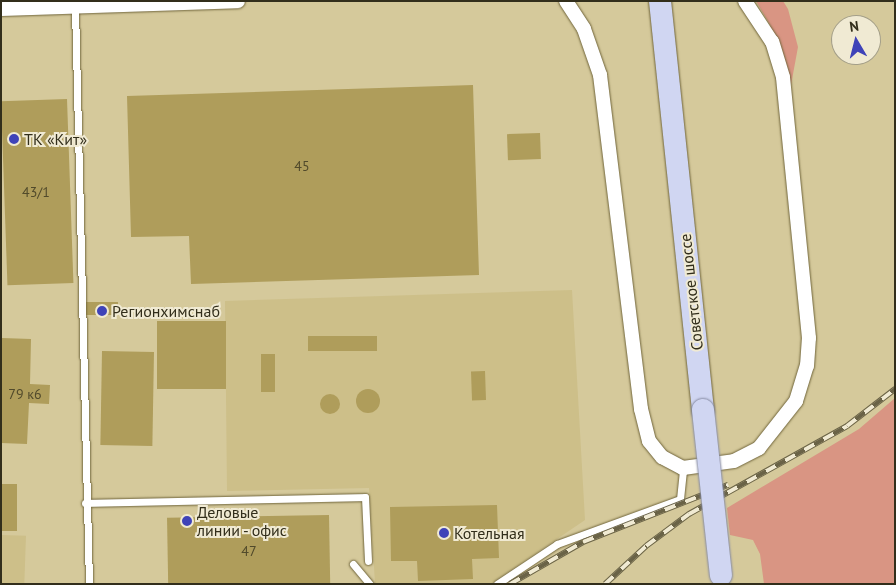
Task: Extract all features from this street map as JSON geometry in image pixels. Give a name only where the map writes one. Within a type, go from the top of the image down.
[{"type":"main road","name":"Советское шоссе","points":[[660,1],[721,579]]},
{"type":"street","points":[[1,9],[27,5],[75,7],[238,1]]},
{"type":"street","points":[[566,1],[584,29],[600,75],[641,409],[648,440],[662,457],[683,468],[734,461],[759,448],[796,401],[807,366],[809,338],[783,78],[772,42],[745,1]]},
{"type":"lane","points":[[75,7],[88,584]]},
{"type":"lane","points":[[497,584],[557,544],[680,499],[683,468]]},
{"type":"lane","points":[[85,502],[365,497],[368,561]]},
{"type":"lane","points":[[353,564],[370,584]]},
{"type":"shaded area","points":[[756,1],[783,1],[788,9],[798,47],[791,85],[770,25]]},
{"type":"shaded area","points":[[572,290],[585,520],[492,583],[375,583],[369,488],[227,491],[225,301]]},
{"type":"shaded area","points":[[895,398],[895,584],[764,584],[760,554],[753,540],[730,535],[727,508],[859,429]]},
{"type":"shaded area","points":[[1,535],[26,536],[24,584],[1,584]]},
{"type":"building","points":[[473,85],[479,275],[191,284],[189,236],[131,237],[127,96]]},
{"type":"building","points":[[67,99],[73,283],[7,285],[1,101]]},
{"type":"building","points":[[540,133],[541,159],[508,160],[507,134]]},
{"type":"building","points":[[86,302],[118,302],[118,315],[86,315]]},
{"type":"building","points":[[157,321],[226,321],[226,389],[157,389]]},
{"type":"building","points":[[308,336],[377,336],[377,351],[308,351]]},
{"type":"building","points":[[2,338],[31,339],[30,384],[50,385],[49,404],[29,403],[27,444],[1,443]]},
{"type":"building","points":[[102,351],[154,352],[152,446],[100,445]]},
{"type":"building","points":[[261,354],[275,354],[275,392],[261,392]]},
{"type":"building","points":[[471,371],[485,371],[486,400],[472,400]]},
{"type":"building","points":[[368,389],[376,393],[380,401],[376,409],[368,413],[360,409],[356,401],[360,393]]},
{"type":"building","points":[[330,394],[337,397],[340,404],[337,411],[330,414],[323,411],[320,404],[323,397]]},
{"type":"building","points":[[1,484],[17,484],[17,531],[1,531]]},
{"type":"building","name":"Котельная","points":[[497,505],[499,558],[472,559],[473,579],[418,581],[417,561],[391,561],[390,507]]},
{"type":"building","points":[[329,515],[330,584],[168,584],[167,518]]},
{"type":"railway","points":[[605,584],[646,546],[689,514],[847,426],[895,389]]},
{"type":"railway","points":[[510,584],[583,542],[728,485]]},
{"type":"place","name":"ТК «Кит»","points":[[14,139]]},
{"type":"place","name":"Регионхимснаб","points":[[102,311]]},
{"type":"place","name":"Деловые линии - офис","points":[[187,521]]},
{"type":"place","name":"Котельная","points":[[444,533]]}]
